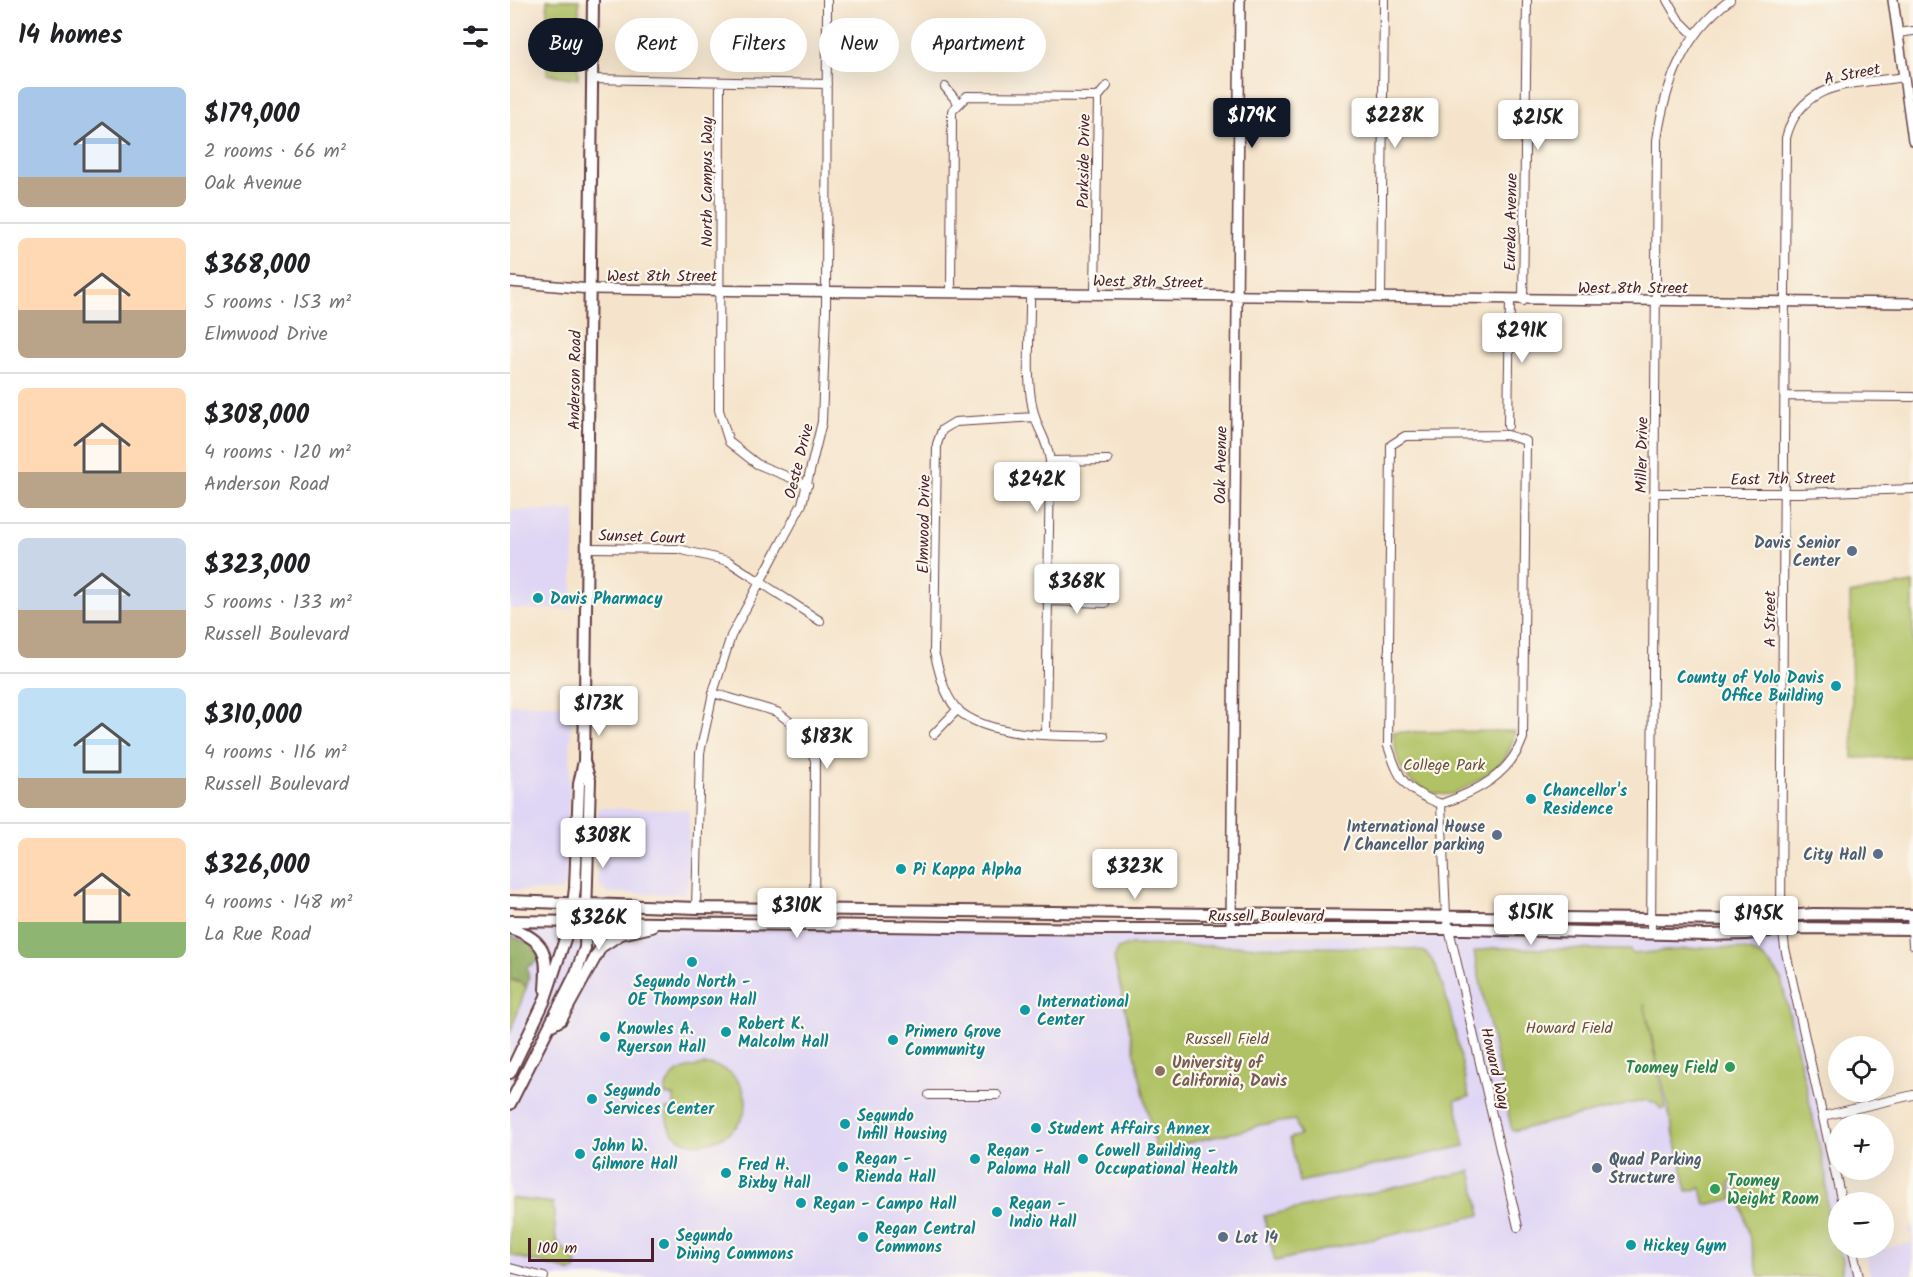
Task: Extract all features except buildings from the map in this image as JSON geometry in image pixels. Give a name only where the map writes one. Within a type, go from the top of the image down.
[{"type":"main road","name":"Anderson Road","points":[[544,1002],[571,921],[574,903],[582,766],[587,548],[593,0]]},
{"type":"main road","points":[[510,1104],[583,958],[588,904],[589,813],[582,807],[582,766]]},
{"type":"main road","name":"Russell Boulevard","points":[[510,901],[815,910],[1652,920],[1912,915]]},
{"type":"main road","points":[[1103,929],[1109,922],[1131,921],[1135,914]]},
{"type":"main road","name":"Russell Boulevard","points":[[510,921],[1103,929],[1449,929],[1733,935],[1782,929],[1912,929]]},
{"type":"main road","points":[[550,1026],[561,1020],[593,958],[603,944],[621,933],[670,923]]},
{"type":"main road","points":[[510,928],[526,933],[537,941],[545,953],[547,963],[544,1002],[510,1073]]},
{"type":"street","name":"Oeste Drive","points":[[696,908],[700,753],[713,693],[731,636],[802,504],[822,422],[826,291],[827,0]]},
{"type":"street","name":"Oak Avenue","points":[[1231,930],[1240,0]]},
{"type":"street","points":[[1381,298],[1384,0]]},
{"type":"street","name":"Eureka Avenue","points":[[1523,301],[1527,0]]},
{"type":"street","points":[[1667,0],[1678,19],[1694,35]]},
{"type":"street","name":"Miller Drive","points":[[1651,934],[1657,140],[1663,102],[1675,67],[1694,35],[1730,0]]},
{"type":"street","points":[[1893,0],[1913,138]]},
{"type":"street","points":[[1898,33],[1913,31]]},
{"type":"street","name":"A Street","points":[[1839,1192],[1781,916],[1786,138],[1791,121],[1799,107],[1812,96],[1831,88],[1904,77]]},
{"type":"street","points":[[592,80],[827,84]]},
{"type":"street","name":"North Campus Way","points":[[720,82],[719,410],[729,442],[757,464],[808,485]]},
{"type":"street","points":[[1098,97],[1107,86]]},
{"type":"street","points":[[945,87],[959,104],[952,111],[951,293]]},
{"type":"street","name":"Parkside Drive","points":[[959,104],[966,96],[1098,97],[1095,295]]},
{"type":"street","name":"West 8th Street","points":[[510,282],[590,289],[1510,301],[1913,303]]},
{"type":"street","points":[[1030,294],[1030,388],[1035,417],[1047,442],[1050,460],[1050,601],[1046,735]]},
{"type":"street","points":[[1508,426],[1510,301]]},
{"type":"street","points":[[1785,396],[1913,397]]},
{"type":"street","name":"Elmwood Drive","points":[[958,709],[940,677],[934,652],[938,444],[942,430],[955,422],[1035,417]]},
{"type":"street","points":[[1508,435],[1526,441],[1523,738],[1517,754],[1498,775],[1472,793],[1441,804],[1404,784],[1388,746],[1392,445],[1405,436],[1508,435]]},
{"type":"street","points":[[1050,460],[1108,460]]},
{"type":"street","name":"East 7th Street","points":[[1654,493],[1784,493],[1913,489]]},
{"type":"street","name":"Sunset Court","points":[[587,548],[678,549],[728,561],[761,580],[820,621]]},
{"type":"street","points":[[1050,601],[1105,603]]},
{"type":"street","points":[[713,693],[777,712],[803,732],[815,760],[814,925]]},
{"type":"street","points":[[934,734],[958,709],[988,725],[1015,732],[1104,736]]},
{"type":"street","points":[[1441,804],[1446,916]]},
{"type":"street","points":[[1912,915],[1913,945]]},
{"type":"street","name":"Howard Way","points":[[1446,916],[1518,1227]]},
{"type":"street","points":[[929,1095],[997,1095]]},
{"type":"street","points":[[1822,1116],[1913,1095]]},
{"type":"street","points":[[1854,1258],[1859,1277]]},
{"type":"street","points":[[510,1268],[544,1277]]},
{"type":"shaded area","points":[[510,510],[575,510],[572,609],[510,609]]},
{"type":"shaded area","points":[[510,704],[572,704],[566,882],[564,888],[559,891],[510,890]]},
{"type":"shaded area","points":[[598,808],[689,810],[688,887],[684,894],[606,893],[598,884]]},
{"type":"shaded area","name":"University of California, Davis","points":[[510,925],[1781,940],[1828,1153],[1828,1180],[1834,1180],[1837,1192],[1828,1192],[1828,1258],[1853,1258],[1857,1277],[510,1277]]},
{"type":"shaded area","points":[[1909,1228],[1913,1228],[1913,1274],[1871,1277],[1865,1258],[1894,1258],[1894,1246],[1912,1242]]},
{"type":"green space","points":[[547,0],[579,0],[579,18],[547,18]]},
{"type":"green space","points":[[547,72],[578,72],[578,79],[547,74]]},
{"type":"green space","points":[[1913,583],[1913,757],[1853,758],[1850,594]]},
{"type":"green space","name":"College Park","points":[[1515,731],[1507,755],[1498,765],[1464,789],[1446,795],[1432,792],[1409,780],[1400,766],[1393,732]]},
{"type":"green space","points":[[510,935],[531,944],[540,958],[539,961],[527,967],[529,979],[526,988],[524,984],[510,978]]},
{"type":"green space","name":"Russell Field","points":[[1128,945],[1392,948],[1425,952],[1435,965],[1447,1000],[1469,1097],[1455,1100],[1465,1146],[1299,1182],[1290,1138],[1300,1135],[1295,1120],[1259,1125],[1156,1150],[1114,958],[1118,949]]},
{"type":"green space","name":"Howard Field","points":[[1710,947],[1743,949],[1759,955],[1774,968],[1781,978],[1826,1175],[1828,1258],[1843,1258],[1841,1277],[1759,1277],[1736,1181],[1730,1183],[1733,1199],[1705,1205],[1701,1188],[1687,1191],[1644,1003],[1665,1108],[1661,1109],[1656,1103],[1647,1100],[1512,1131],[1474,952],[1491,948],[1630,950],[1632,954]]},
{"type":"green space","points":[[510,976],[513,981],[524,984],[526,988],[510,1033]]},
{"type":"green space","points":[[704,1065],[715,1066],[729,1072],[740,1084],[746,1102],[742,1119],[730,1132],[715,1140],[697,1144],[682,1140],[670,1129],[666,1109],[674,1108],[674,1096],[665,1095],[668,1081],[677,1072]]},
{"type":"green space","points":[[1471,1171],[1481,1215],[1275,1261],[1264,1216]]},
{"type":"green space","points":[[510,1198],[553,1203],[556,1240],[577,1264],[575,1270],[570,1271],[510,1255]]},
{"type":"place","name":"Davis Senior Center","points":[[1852,551]]},
{"type":"place","name":"Davis Pharmacy","points":[[538,598]]},
{"type":"place","name":"County of Yolo Davis Office Building","points":[[1836,686]]},
{"type":"place","name":"Chancellor's Residence","points":[[1531,799]]},
{"type":"place","name":"International House / Chancellor parking","points":[[1497,835]]},
{"type":"place","name":"City Hall","points":[[1878,854]]},
{"type":"place","name":"Pi Kappa Alpha","points":[[901,869]]},
{"type":"place","name":"Segundo North - OE Thompson Hall","points":[[692,962]]},
{"type":"place","name":"International Center","points":[[1025,1010]]},
{"type":"place","name":"Robert K. Malcolm Hall","points":[[726,1032]]},
{"type":"place","name":"Knowles A. Ryerson Hall","points":[[605,1037]]},
{"type":"place","name":"Primero Grove Community","points":[[893,1040]]},
{"type":"place","name":"Toomey Field","points":[[1730,1067]]},
{"type":"place","name":"University of California, Davis","points":[[1160,1071]]},
{"type":"place","name":"Segundo Services Center","points":[[592,1099]]},
{"type":"place","name":"Segundo Infill Housing","points":[[845,1124]]},
{"type":"place","name":"Student Affairs Annex","points":[[1036,1128]]},
{"type":"place","name":"John W. Gilmore Hall","points":[[580,1154]]},
{"type":"place","name":"Regan - Paloma Hall","points":[[975,1159]]},
{"type":"place","name":"Cowell Building - Occupational Health","points":[[1083,1159]]},
{"type":"place","name":"Regan - Rienda Hall","points":[[843,1167]]},
{"type":"place","name":"Quad Parking Structure","points":[[1597,1168]]},
{"type":"place","name":"Fred H. Bixby Hall","points":[[726,1173]]},
{"type":"place","name":"Toomey Weight Room","points":[[1715,1189]]},
{"type":"place","name":"Regan - Campo Hall","points":[[801,1203]]},
{"type":"place","name":"Regan - Indio Hall","points":[[997,1212]]},
{"type":"place","name":"Regan Central Commons","points":[[863,1237]]},
{"type":"place","name":"Lot 14","points":[[1223,1237]]},
{"type":"place","name":"Segundo Dining Commons","points":[[664,1244]]},
{"type":"place","name":"Hickey Gym","points":[[1631,1245]]}]
